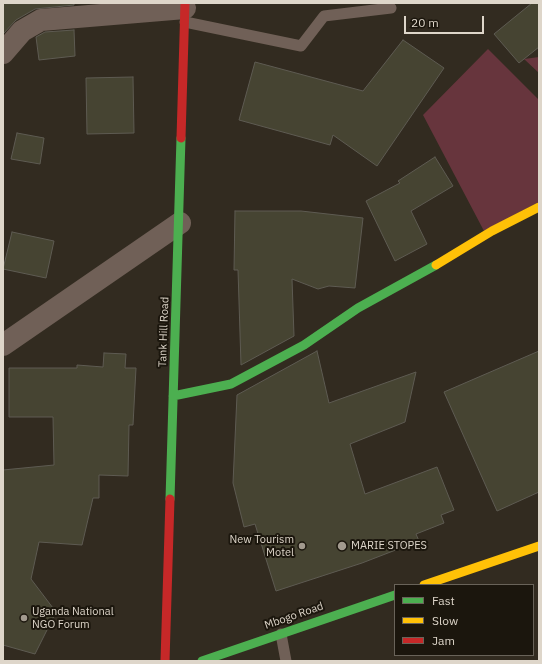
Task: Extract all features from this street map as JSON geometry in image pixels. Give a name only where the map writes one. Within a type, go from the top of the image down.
[{"type":"street","points":[[3,53],[22,31],[41,20],[185,11]]},
{"type":"street","name":"Tank Hill Road","points":[[165,661],[180,223],[185,11]]},
{"type":"street","points":[[173,396],[231,384],[304,345],[358,308],[431,268],[492,231],[539,207]]},
{"type":"street","points":[[3,345],[180,223]]},
{"type":"street","points":[[427,584],[539,546]]},
{"type":"street","name":"Mbogo Road","points":[[202,661],[394,595]]},
{"type":"lane","points":[[185,11],[301,46],[324,16],[391,8]]},
{"type":"lane","points":[[281,634],[286,661]]},
{"type":"shaded area","points":[[488,49],[539,100],[539,202],[484,231],[423,115]]},
{"type":"shaded area","points":[[539,57],[539,73],[524,59]]},
{"type":"building","points":[[3,3],[74,3],[74,5],[35,9],[16,20],[3,34]]},
{"type":"building","points":[[532,3],[539,3],[539,47],[519,63],[494,34]]},
{"type":"building","points":[[74,30],[75,56],[39,60],[36,37],[45,32]]},
{"type":"building","points":[[403,40],[444,68],[377,166],[333,135],[330,145],[239,120],[255,62],[363,91]]},
{"type":"building","points":[[133,77],[134,133],[87,134],[86,78]]},
{"type":"building","points":[[17,133],[44,138],[40,164],[11,159]]},
{"type":"building","points":[[435,157],[453,186],[411,211],[427,244],[395,261],[366,201],[400,183],[398,181]]},
{"type":"building","points":[[235,211],[301,211],[363,218],[355,288],[329,286],[318,289],[292,279],[294,336],[241,365],[238,270],[234,270]]},
{"type":"building","points":[[12,232],[54,241],[46,278],[3,269]]},
{"type":"building","points":[[317,351],[329,403],[416,372],[405,422],[350,444],[365,494],[437,467],[454,510],[441,515],[444,523],[416,534],[419,541],[362,563],[276,591],[255,524],[244,527],[233,483],[237,395]]},
{"type":"building","points":[[539,351],[539,492],[497,511],[444,392]]},
{"type":"building","points":[[104,353],[126,354],[125,368],[136,368],[133,425],[129,425],[128,476],[99,475],[99,498],[93,498],[82,545],[39,542],[31,579],[56,612],[35,654],[3,645],[3,470],[54,465],[53,417],[9,417],[9,368],[77,368],[77,365],[103,367]]},
{"type":"traffic: fast","points":[[170,499],[181,138]]},
{"type":"traffic: fast","points":[[173,396],[231,384],[304,345],[358,308],[436,265]]},
{"type":"traffic: fast","points":[[202,661],[394,595]]},
{"type":"traffic: slow","points":[[436,265],[492,231],[539,207]]},
{"type":"traffic: slow","points":[[427,584],[539,546]]},
{"type":"traffic: jam","points":[[181,138],[185,3]]},
{"type":"traffic: jam","points":[[165,661],[170,499]]},
{"type":"place","name":"New Tourism Motel","points":[[302,546]]},
{"type":"place","name":"MARIE STOPES","points":[[342,546]]},
{"type":"place","name":"Uganda National NGO Forum","points":[[24,618]]}]
